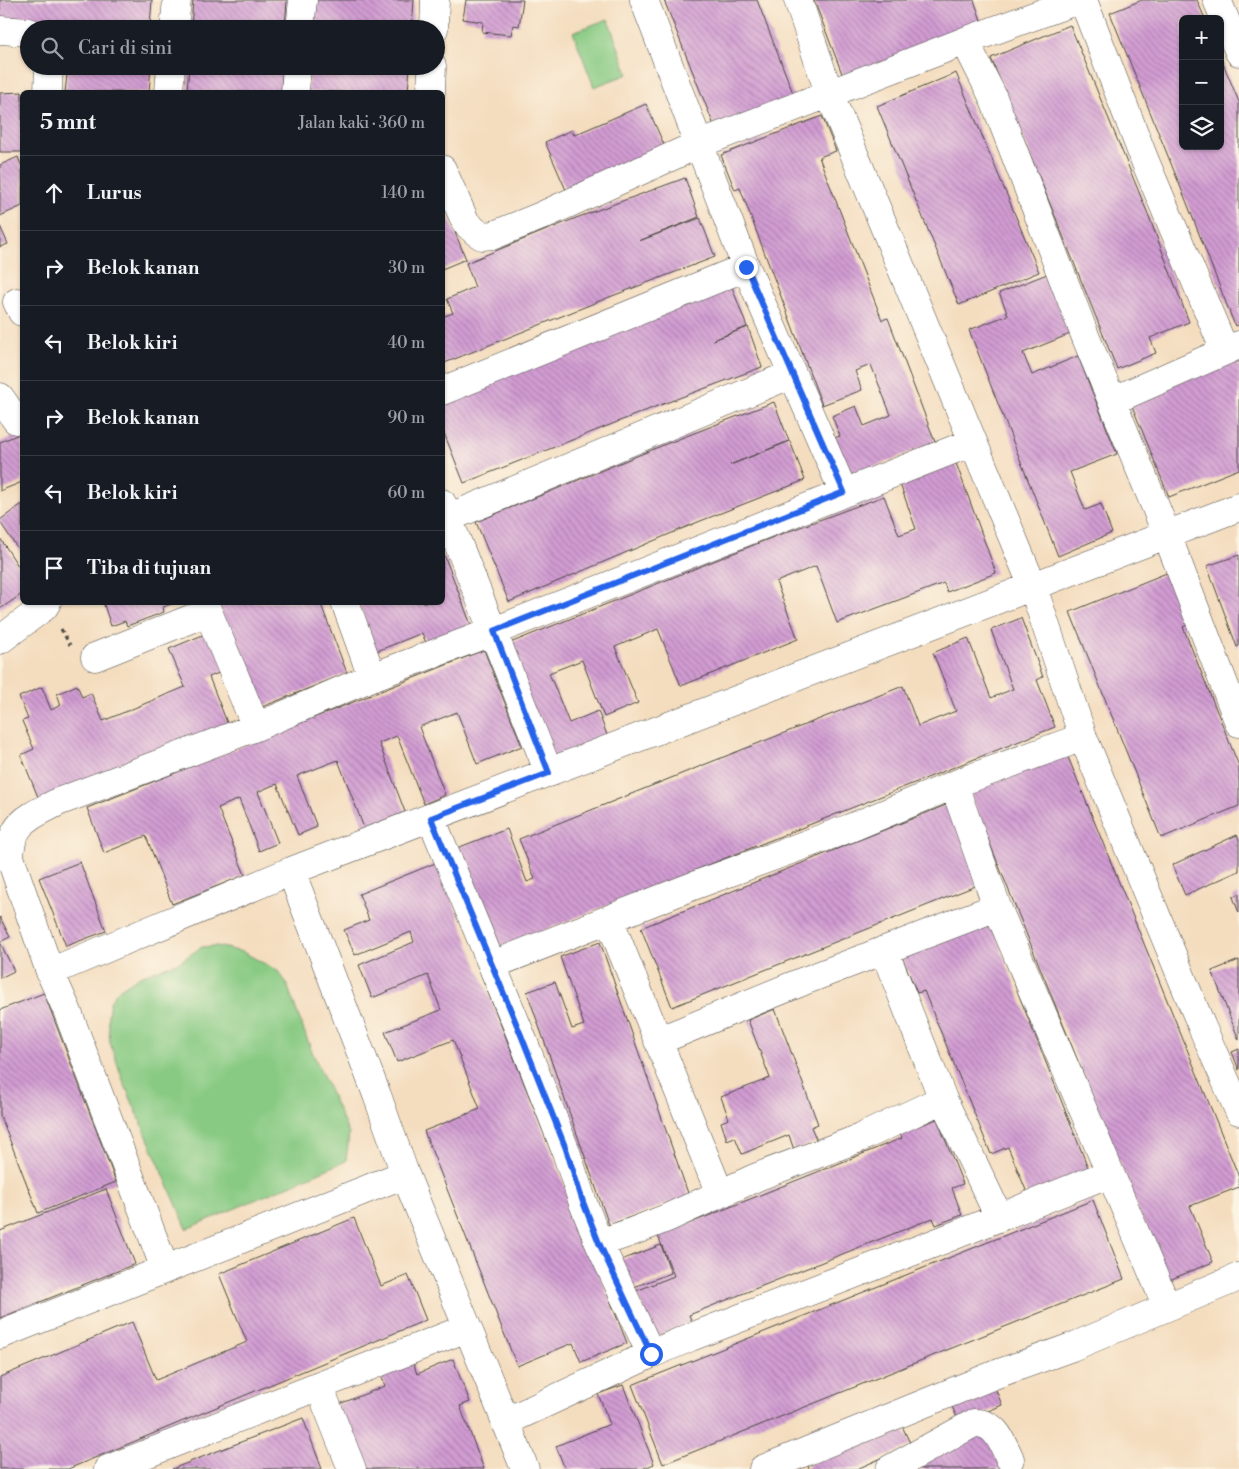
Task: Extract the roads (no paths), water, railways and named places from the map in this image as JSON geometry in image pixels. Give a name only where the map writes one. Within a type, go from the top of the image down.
[{"type":"street","points":[[175,20],[177,0]]},
{"type":"street","points":[[301,20],[302,0]]},
{"type":"street","points":[[434,20],[435,0]]},
{"type":"street","points":[[644,0],[746,267],[844,492]]},
{"type":"street","points":[[798,0],[829,93],[1033,587],[1083,737],[1202,1027],[1238,1106]]},
{"type":"street","points":[[445,176],[466,223],[476,232],[488,236],[542,216],[699,144],[965,41],[1078,0]]},
{"type":"street","points":[[1083,0],[1146,161],[1232,348],[1112,401]]},
{"type":"street","points":[[1218,0],[1239,52]]},
{"type":"street","points":[[0,30],[20,31]]},
{"type":"street","points":[[965,41],[992,95],[1086,338],[1167,535],[1231,676],[1239,723]]},
{"type":"street","points":[[48,90],[49,75]]},
{"type":"street","points":[[169,90],[170,75]]},
{"type":"street","points":[[294,90],[296,75]]},
{"type":"street","points":[[431,90],[432,75]]},
{"type":"street","points":[[445,390],[746,267]]},
{"type":"street","points":[[549,773],[445,510],[792,374]]},
{"type":"street","points":[[0,397],[13,421]]},
{"type":"street","points":[[165,1269],[50,972],[5,841],[28,818],[58,802],[256,727],[372,677],[494,631],[973,442]]},
{"type":"street","points":[[50,972],[291,871],[1239,507]]},
{"type":"street","points":[[0,640],[45,605]]},
{"type":"street","points":[[345,605],[372,677]]},
{"type":"street","points":[[95,657],[206,607],[256,727]]},
{"type":"street","points":[[492,965],[693,886],[850,828],[954,785],[1083,737]]},
{"type":"street","points":[[954,785],[997,907],[1166,1307]]},
{"type":"street","points":[[431,818],[562,1140],[599,1243],[651,1354]]},
{"type":"street","points":[[291,871],[377,1095],[404,1174],[525,1469]]},
{"type":"street","points":[[658,1041],[804,981],[997,907]]},
{"type":"street","points":[[609,919],[720,1194]]},
{"type":"street","points":[[884,950],[943,1099],[999,1218]]},
{"type":"street","points":[[599,1243],[660,1221],[757,1177],[860,1138],[943,1099]]},
{"type":"street","points":[[505,1422],[651,1354],[1110,1173]]},
{"type":"street","points":[[0,1334],[404,1174]]},
{"type":"street","points":[[763,1469],[985,1378],[1072,1347],[1239,1277]]},
{"type":"street","points":[[108,1469],[467,1328]]},
{"type":"street","points":[[319,1386],[352,1469]]},
{"type":"street","points":[[890,1469],[974,1424],[983,1423],[995,1431],[1010,1459]]}]
